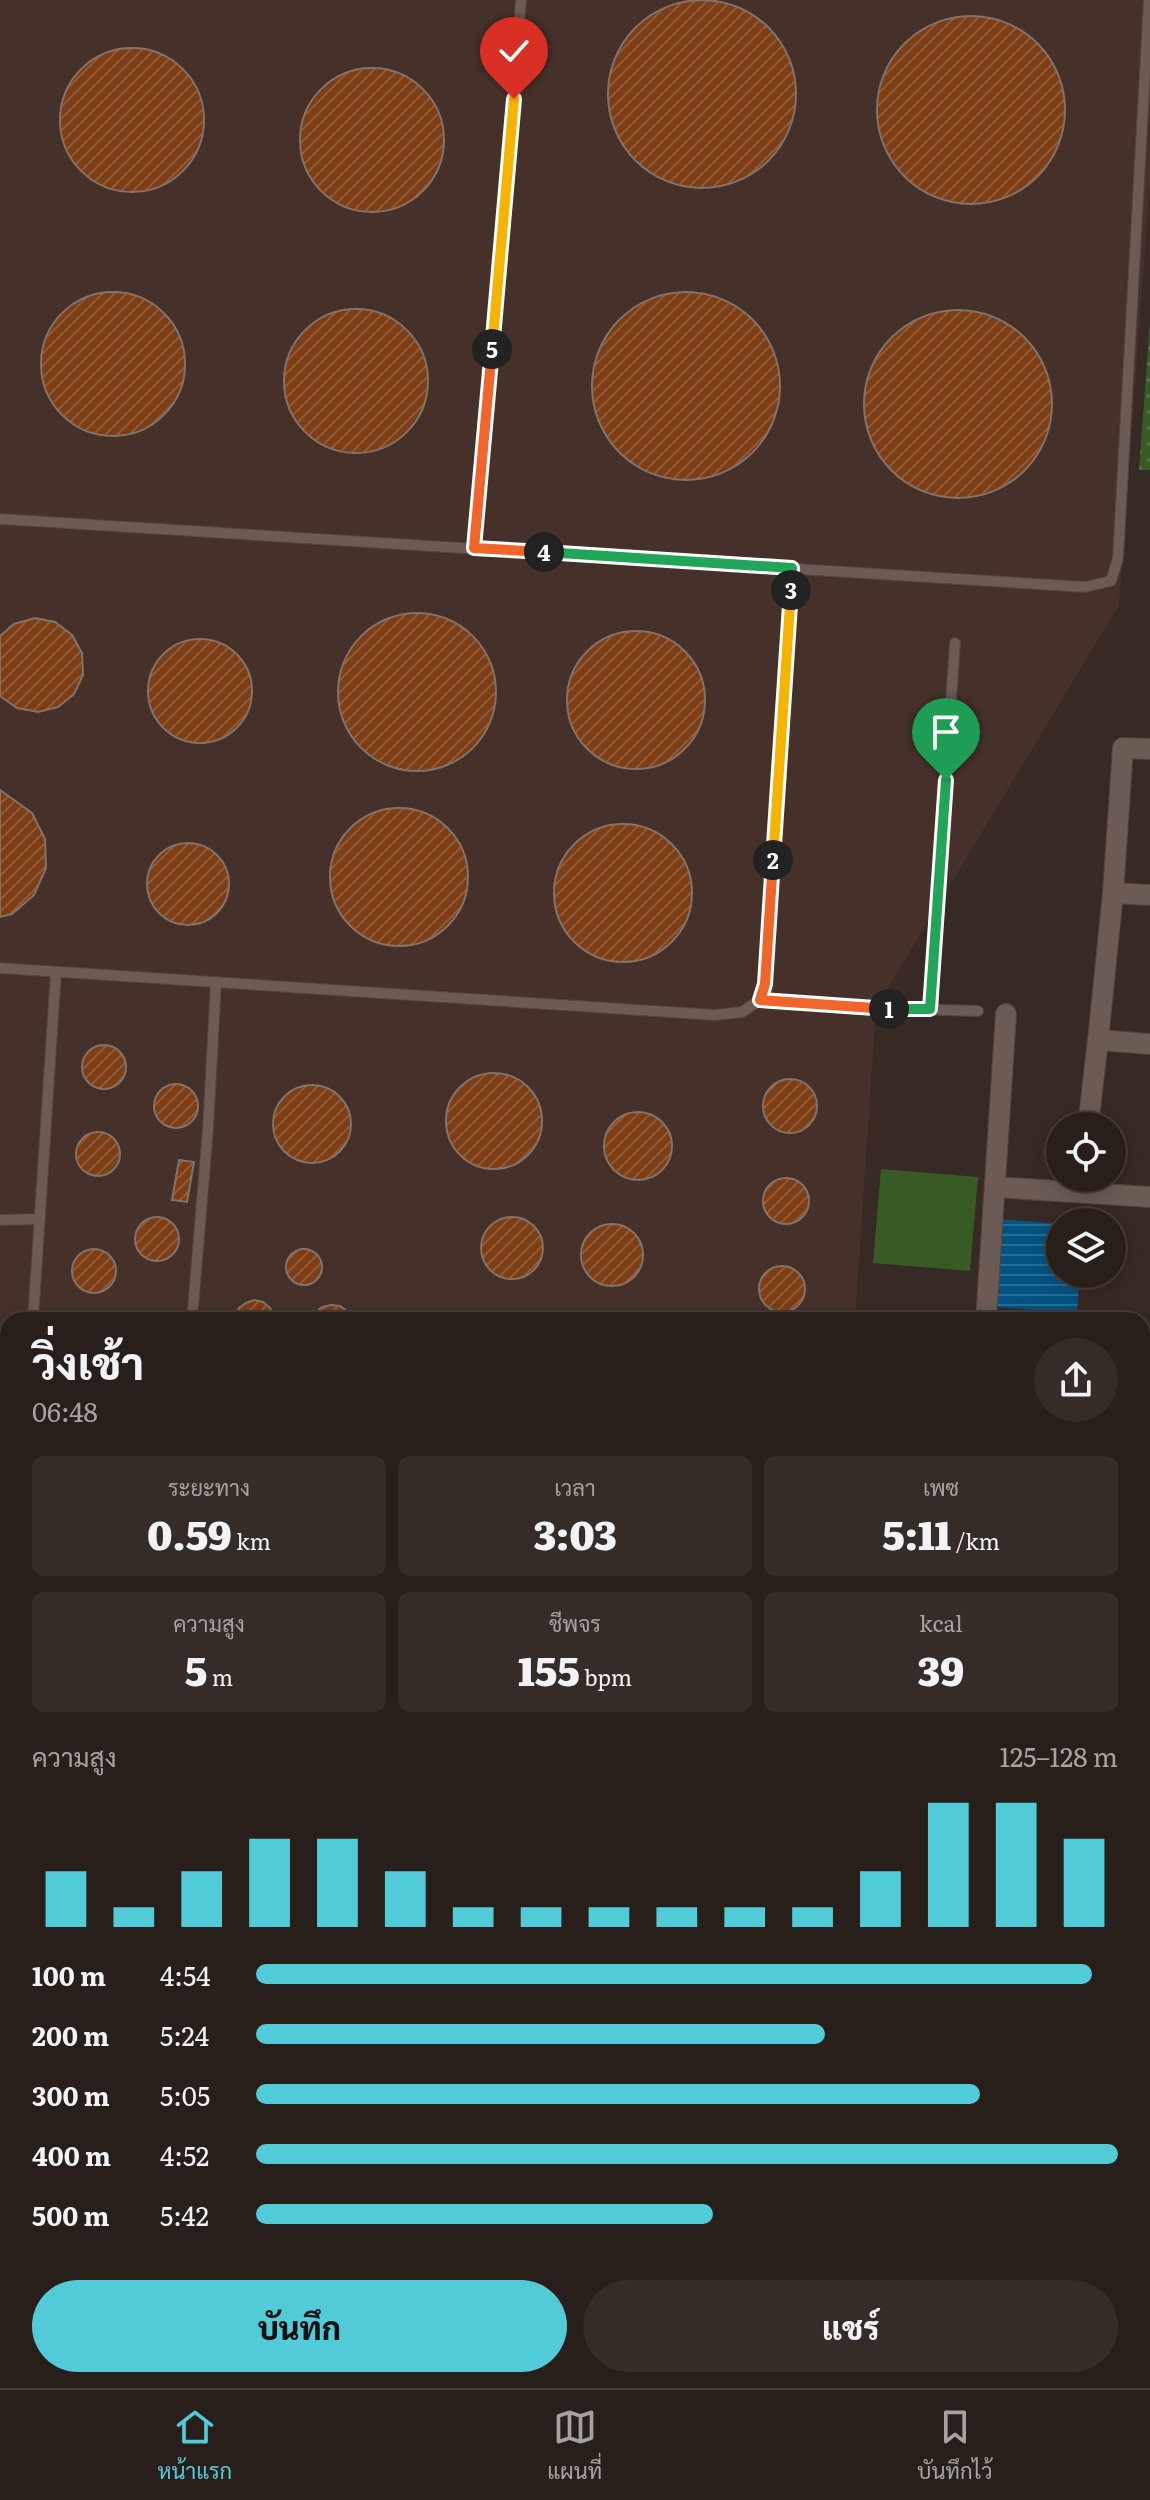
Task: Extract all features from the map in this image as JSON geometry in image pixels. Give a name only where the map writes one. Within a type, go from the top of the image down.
[{"type":"street","points":[[1090,1112],[1113,893],[1123,748],[1150,749]]},
{"type":"street","points":[[1113,893],[1150,895]]},
{"type":"street","points":[[987,1312],[1006,1014]]},
{"type":"street","points":[[1098,1040],[1150,1044]]},
{"type":"street","points":[[995,1187],[1046,1186]]},
{"type":"street","points":[[1121,1192],[1150,1197]]},
{"type":"lane","points":[[474,548],[521,0]]},
{"type":"lane","points":[[0,519],[1085,587],[1111,581],[1118,558],[1149,0]]},
{"type":"lane","points":[[760,1000],[765,984],[792,568]]},
{"type":"lane","points":[[930,1009],[955,643]]},
{"type":"lane","points":[[0,968],[715,1015],[742,1012],[760,1000],[978,1011]]},
{"type":"lane","points":[[34,1312],[56,972]]},
{"type":"lane","points":[[193,1312],[216,982]]},
{"type":"lane","points":[[0,1220],[40,1219]]},
{"type":"shaded area","points":[[0,0],[1150,0],[1150,181],[1119,605],[876,1008],[856,1312],[0,1312]]},
{"type":"green space","points":[[1150,322],[1150,470],[1139,470]]},
{"type":"green space","points":[[881,1169],[978,1177],[970,1271],[873,1263]]},
{"type":"water","points":[[1001,1219],[1046,1223],[1046,1288],[1079,1288],[1077,1312],[994,1307]]},
{"type":"building","points":[[702,0],[738,8],[768,28],[788,58],[796,94],[788,130],[768,160],[738,180],[702,188],[666,180],[636,160],[616,130],[608,94],[616,58],[636,28],[666,8]]},
{"type":"building","points":[[971,16],[1007,24],[1037,44],[1057,74],[1065,110],[1057,146],[1037,176],[1007,196],[971,204],[935,196],[905,176],[885,146],[877,110],[885,74],[905,44],[935,24]]},
{"type":"building","points":[[132,48],[159,54],[183,69],[198,93],[204,120],[198,147],[183,171],[159,186],[132,192],[105,186],[81,171],[66,147],[60,120],[66,93],[81,69],[105,54]]},
{"type":"building","points":[[372,68],[399,74],[423,89],[438,113],[444,140],[438,167],[423,191],[399,206],[372,212],[345,206],[321,191],[306,167],[300,140],[306,113],[321,89],[345,74]]},
{"type":"building","points":[[113,292],[140,298],[164,313],[179,337],[185,364],[179,391],[164,415],[140,430],[113,436],[86,430],[62,415],[47,391],[41,364],[47,337],[62,313],[86,298]]},
{"type":"building","points":[[686,292],[722,299],[752,320],[773,350],[780,386],[773,422],[752,452],[722,473],[686,480],[650,473],[620,452],[599,422],[592,386],[599,350],[620,320],[650,299]]},
{"type":"building","points":[[356,309],[383,315],[407,330],[422,354],[428,381],[422,408],[407,432],[383,447],[356,453],[329,447],[305,432],[290,408],[284,381],[290,354],[305,330],[329,315]]},
{"type":"building","points":[[958,310],[994,318],[1024,338],[1044,368],[1052,404],[1044,440],[1024,470],[994,490],[958,498],[922,490],[892,470],[872,440],[864,404],[872,368],[892,338],[922,318]]},
{"type":"building","points":[[417,613],[447,619],[473,636],[490,662],[496,692],[490,722],[473,748],[447,765],[417,771],[387,765],[361,748],[344,722],[338,692],[344,662],[361,636],[387,619]]},
{"type":"building","points":[[35,618],[55,622],[72,635],[82,653],[83,675],[74,694],[58,707],[38,712],[17,708],[0,696],[0,636],[14,624]]},
{"type":"building","points":[[636,631],[662,636],[685,651],[700,674],[705,700],[700,726],[685,749],[662,764],[636,769],[610,764],[587,749],[572,726],[567,700],[572,674],[587,651],[610,636]]},
{"type":"building","points":[[200,639],[220,643],[237,654],[248,671],[252,691],[248,711],[237,728],[220,739],[200,743],[180,739],[163,728],[152,711],[148,691],[152,671],[163,654],[180,643]]},
{"type":"building","points":[[0,790],[32,813],[45,839],[46,868],[34,895],[12,914],[0,917]]},
{"type":"building","points":[[399,808],[425,813],[448,828],[463,851],[468,877],[463,903],[448,926],[425,941],[399,946],[373,941],[350,926],[335,903],[330,877],[335,851],[350,828],[373,813]]},
{"type":"building","points":[[623,824],[649,829],[672,844],[687,867],[692,893],[687,919],[672,942],[649,957],[623,962],[597,957],[574,942],[559,919],[554,893],[559,867],[574,844],[597,829]]},
{"type":"building","points":[[188,843],[204,846],[217,855],[226,868],[229,884],[226,900],[217,913],[204,922],[188,925],[172,922],[159,913],[150,900],[147,884],[150,868],[159,855],[172,846]]},
{"type":"building","points":[[104,1045],[119,1052],[126,1067],[119,1082],[104,1089],[89,1082],[82,1067],[89,1052]]},
{"type":"building","points":[[494,1073],[512,1076],[528,1087],[539,1103],[542,1121],[539,1139],[528,1155],[512,1166],[494,1169],[476,1166],[460,1155],[449,1139],[446,1121],[449,1103],[460,1087],[476,1076]]},
{"type":"building","points":[[790,1079],[809,1087],[817,1106],[809,1125],[790,1133],[771,1125],[763,1106],[771,1087]]},
{"type":"building","points":[[176,1084],[191,1091],[198,1106],[191,1121],[176,1128],[161,1121],[154,1106],[161,1091]]},
{"type":"building","points":[[312,1085],[327,1088],[340,1096],[348,1109],[351,1124],[348,1139],[340,1152],[327,1160],[312,1163],[297,1160],[284,1152],[276,1139],[273,1124],[276,1109],[284,1096],[297,1088]]},
{"type":"building","points":[[638,1112],[662,1122],[672,1146],[662,1170],[638,1180],[614,1170],[604,1146],[614,1122]]},
{"type":"building","points":[[98,1132],[113,1139],[120,1154],[113,1169],[98,1176],[83,1169],[76,1154],[83,1139]]},
{"type":"building","points":[[179,1160],[194,1162],[187,1202],[172,1200]]},
{"type":"building","points":[[786,1178],[802,1185],[809,1201],[802,1217],[786,1224],[770,1217],[763,1201],[770,1185]]},
{"type":"building","points":[[157,1217],[172,1224],[179,1239],[172,1254],[157,1261],[142,1254],[135,1239],[142,1224]]},
{"type":"building","points":[[506,1217],[518,1217],[534,1226],[541,1236],[541,1260],[534,1270],[518,1279],[506,1279],[486,1265],[481,1254],[481,1242],[495,1222]]},
{"type":"building","points":[[606,1224],[618,1224],[634,1233],[641,1243],[641,1267],[634,1277],[618,1286],[606,1286],[586,1272],[581,1261],[581,1249],[595,1229]]},
{"type":"building","points":[[94,1249],[109,1256],[116,1271],[109,1286],[94,1293],[79,1286],[72,1271],[79,1256]]},
{"type":"building","points":[[304,1249],[317,1254],[322,1267],[317,1280],[304,1285],[291,1280],[286,1267],[291,1254]]},
{"type":"building","points":[[782,1266],[798,1273],[805,1289],[798,1305],[782,1312],[766,1305],[759,1289],[766,1273]]},
{"type":"building","points":[[254,1300],[263,1302],[272,1312],[237,1312]]},
{"type":"building","points":[[340,1306],[348,1312],[316,1312],[322,1307]]},
{"type":"route","points":[[514,99],[474,548],[792,568],[765,984],[760,1000],[930,1009],[946,780]]}]
